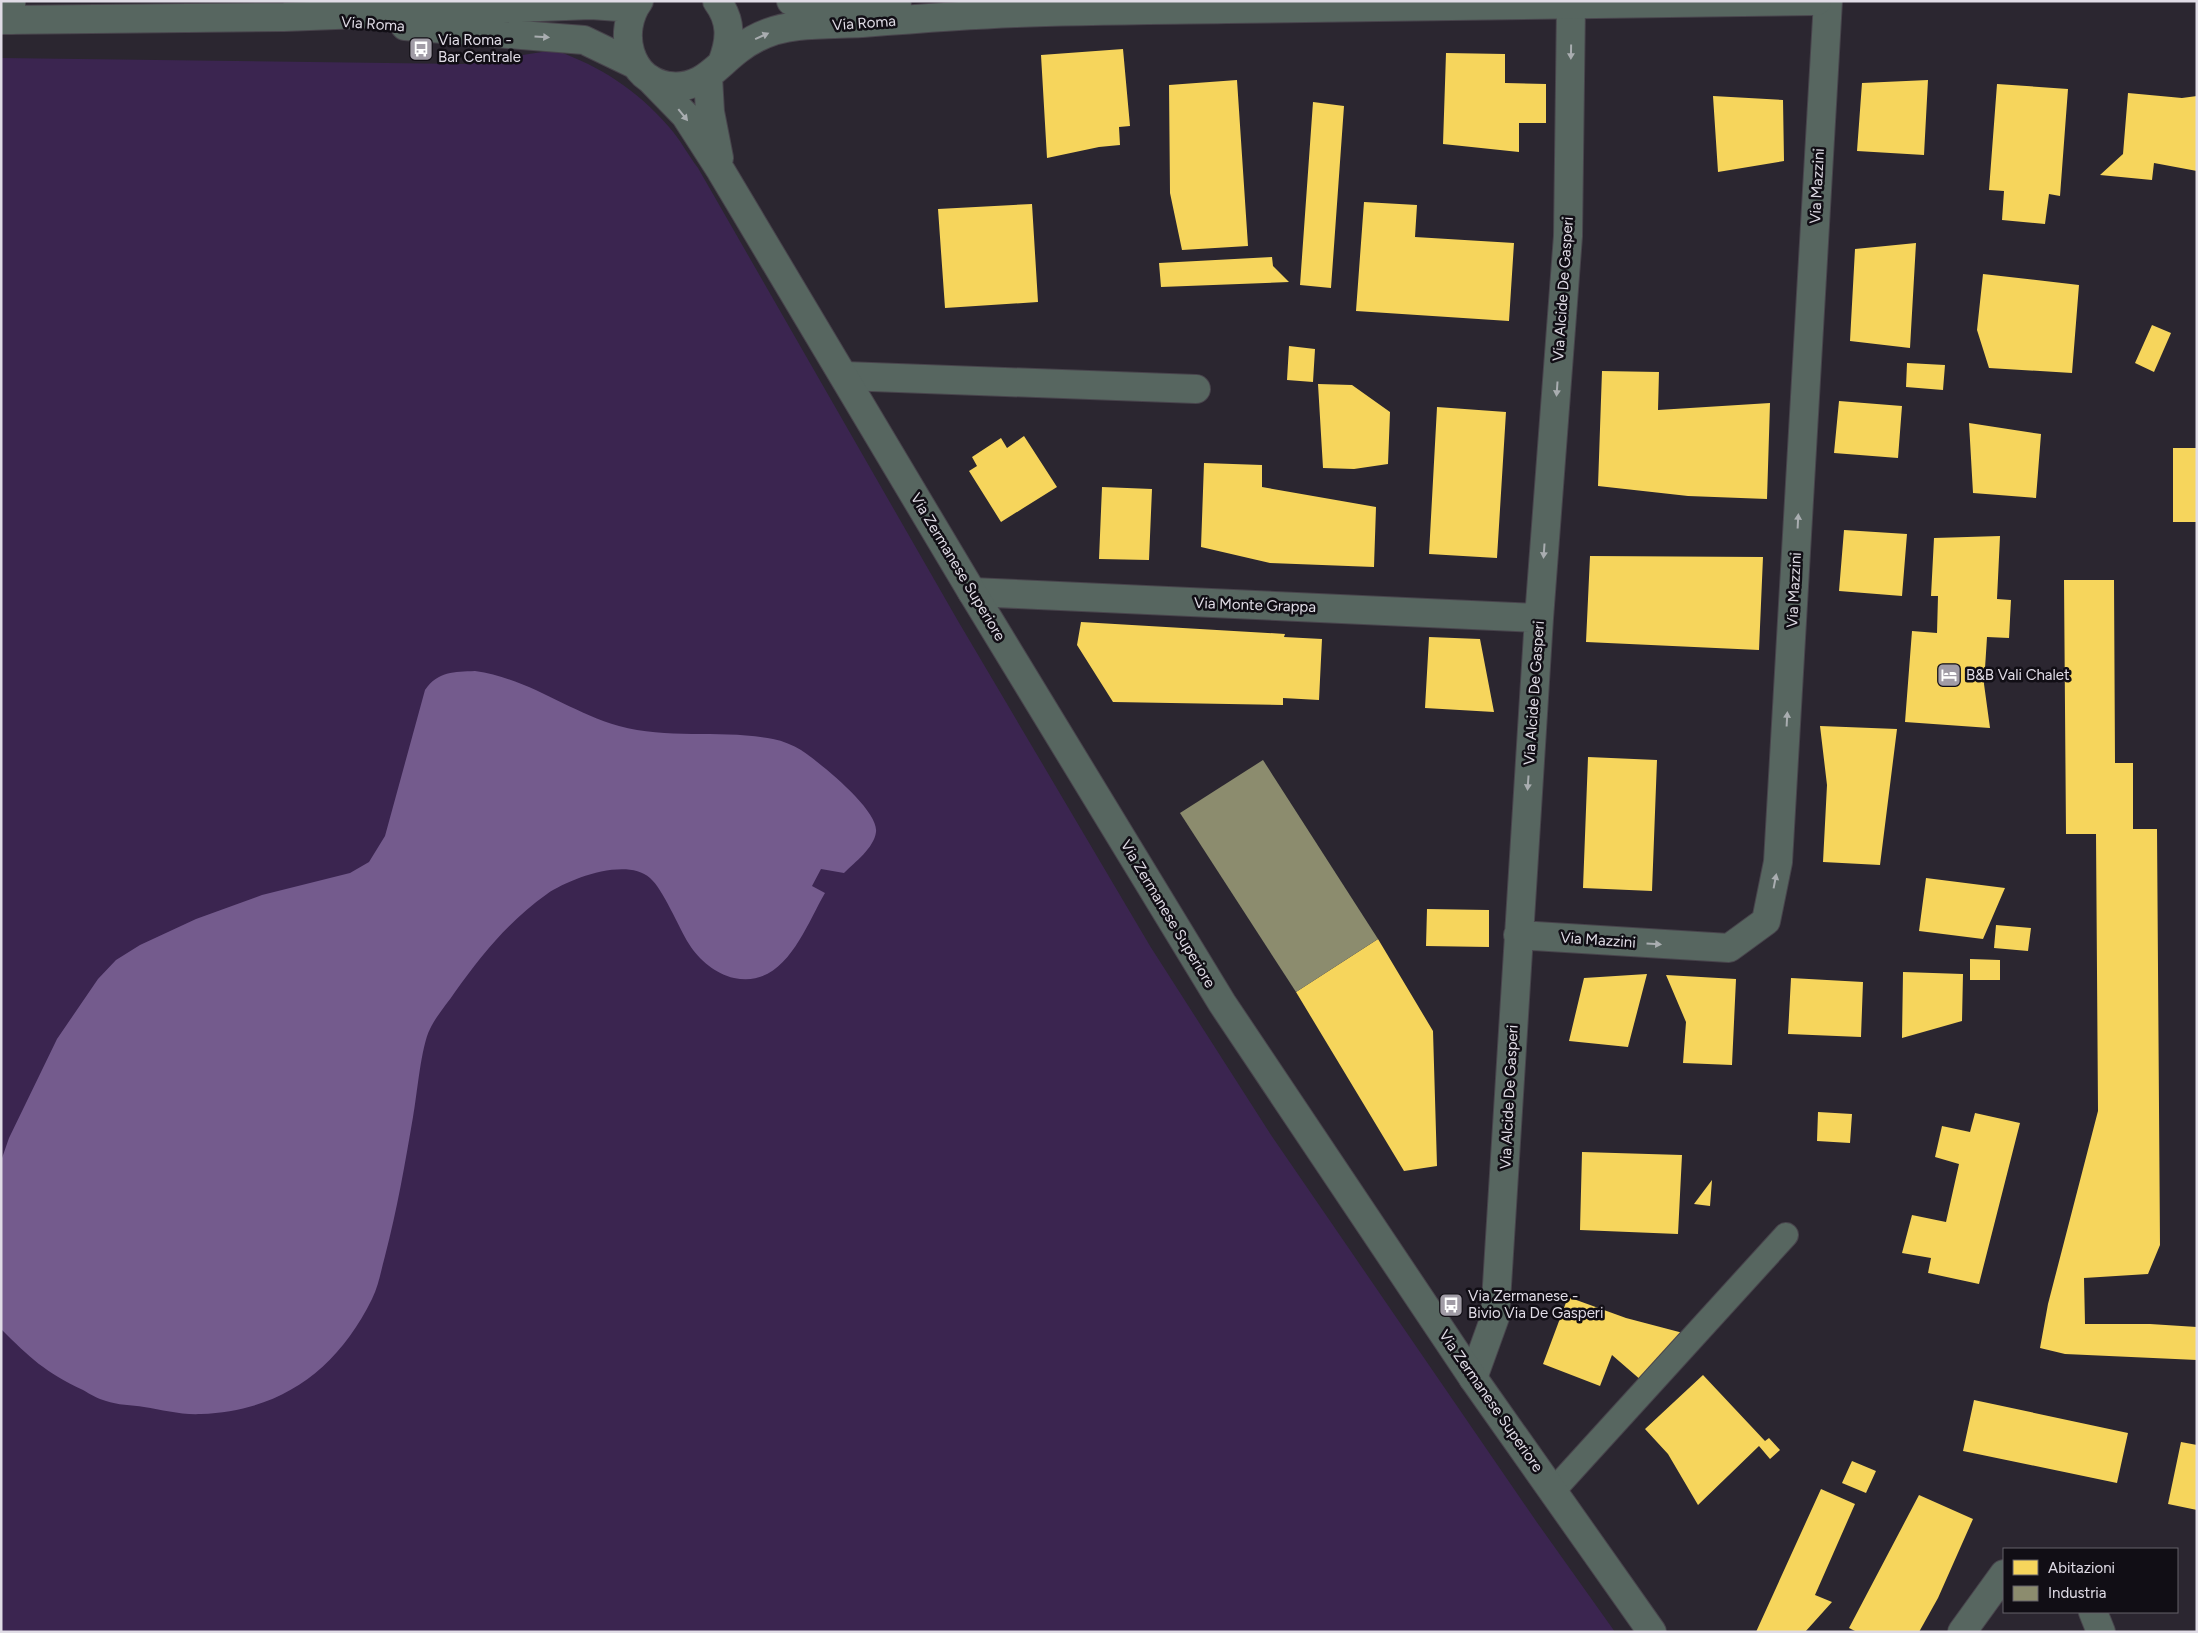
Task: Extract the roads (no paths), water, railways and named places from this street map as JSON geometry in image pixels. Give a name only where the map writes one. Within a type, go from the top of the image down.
[{"type":"street","points":[[715,70],[728,48],[730,32],[726,16],[717,1]]},
{"type":"street","name":"Via Roma","points":[[791,1],[1015,13]]},
{"type":"street","name":"Via Roma","points":[[8,14],[284,18],[584,40],[664,85],[680,87],[694,84],[759,37],[795,26],[1015,13],[1425,3],[1571,4],[1817,1]]},
{"type":"street","name":"Via Mazzini","points":[[1518,935],[1729,948],[1766,921],[1778,862],[1828,1]]},
{"type":"street","name":"Via Roma","points":[[284,18],[445,6],[636,4],[628,22],[626,37],[629,52],[643,72]]},
{"type":"street","name":"Via Alcide De Gasperi","points":[[1473,1378],[1495,1317],[1539,618],[1568,236],[1571,4]]},
{"type":"street","name":"Via Zermanese Superiore","points":[[715,70],[710,112],[721,171]]},
{"type":"street","name":"Via Zermanese Superiore","points":[[643,72],[685,115],[721,171],[845,376],[972,592],[1222,1003],[1473,1378],[1652,1632]]},
{"type":"street","points":[[845,376],[1196,389]]},
{"type":"street","name":"Via Monte Grappa","points":[[972,592],[1539,618]]},
{"type":"street","points":[[1962,1632],[2003,1575]]},
{"type":"street","points":[[2092,1613],[2101,1632]]},
{"type":"lane","points":[[1553,1491],[1786,1235]]},
{"type":"place","name":"Via Roma - Bar Centrale","points":[[421,49]]},
{"type":"place","name":"B&B Vali Chalet","points":[[1949,675]]},
{"type":"place","name":"Via Zermanese - Bivio Via De Gasperi","points":[[1451,1305]]}]
